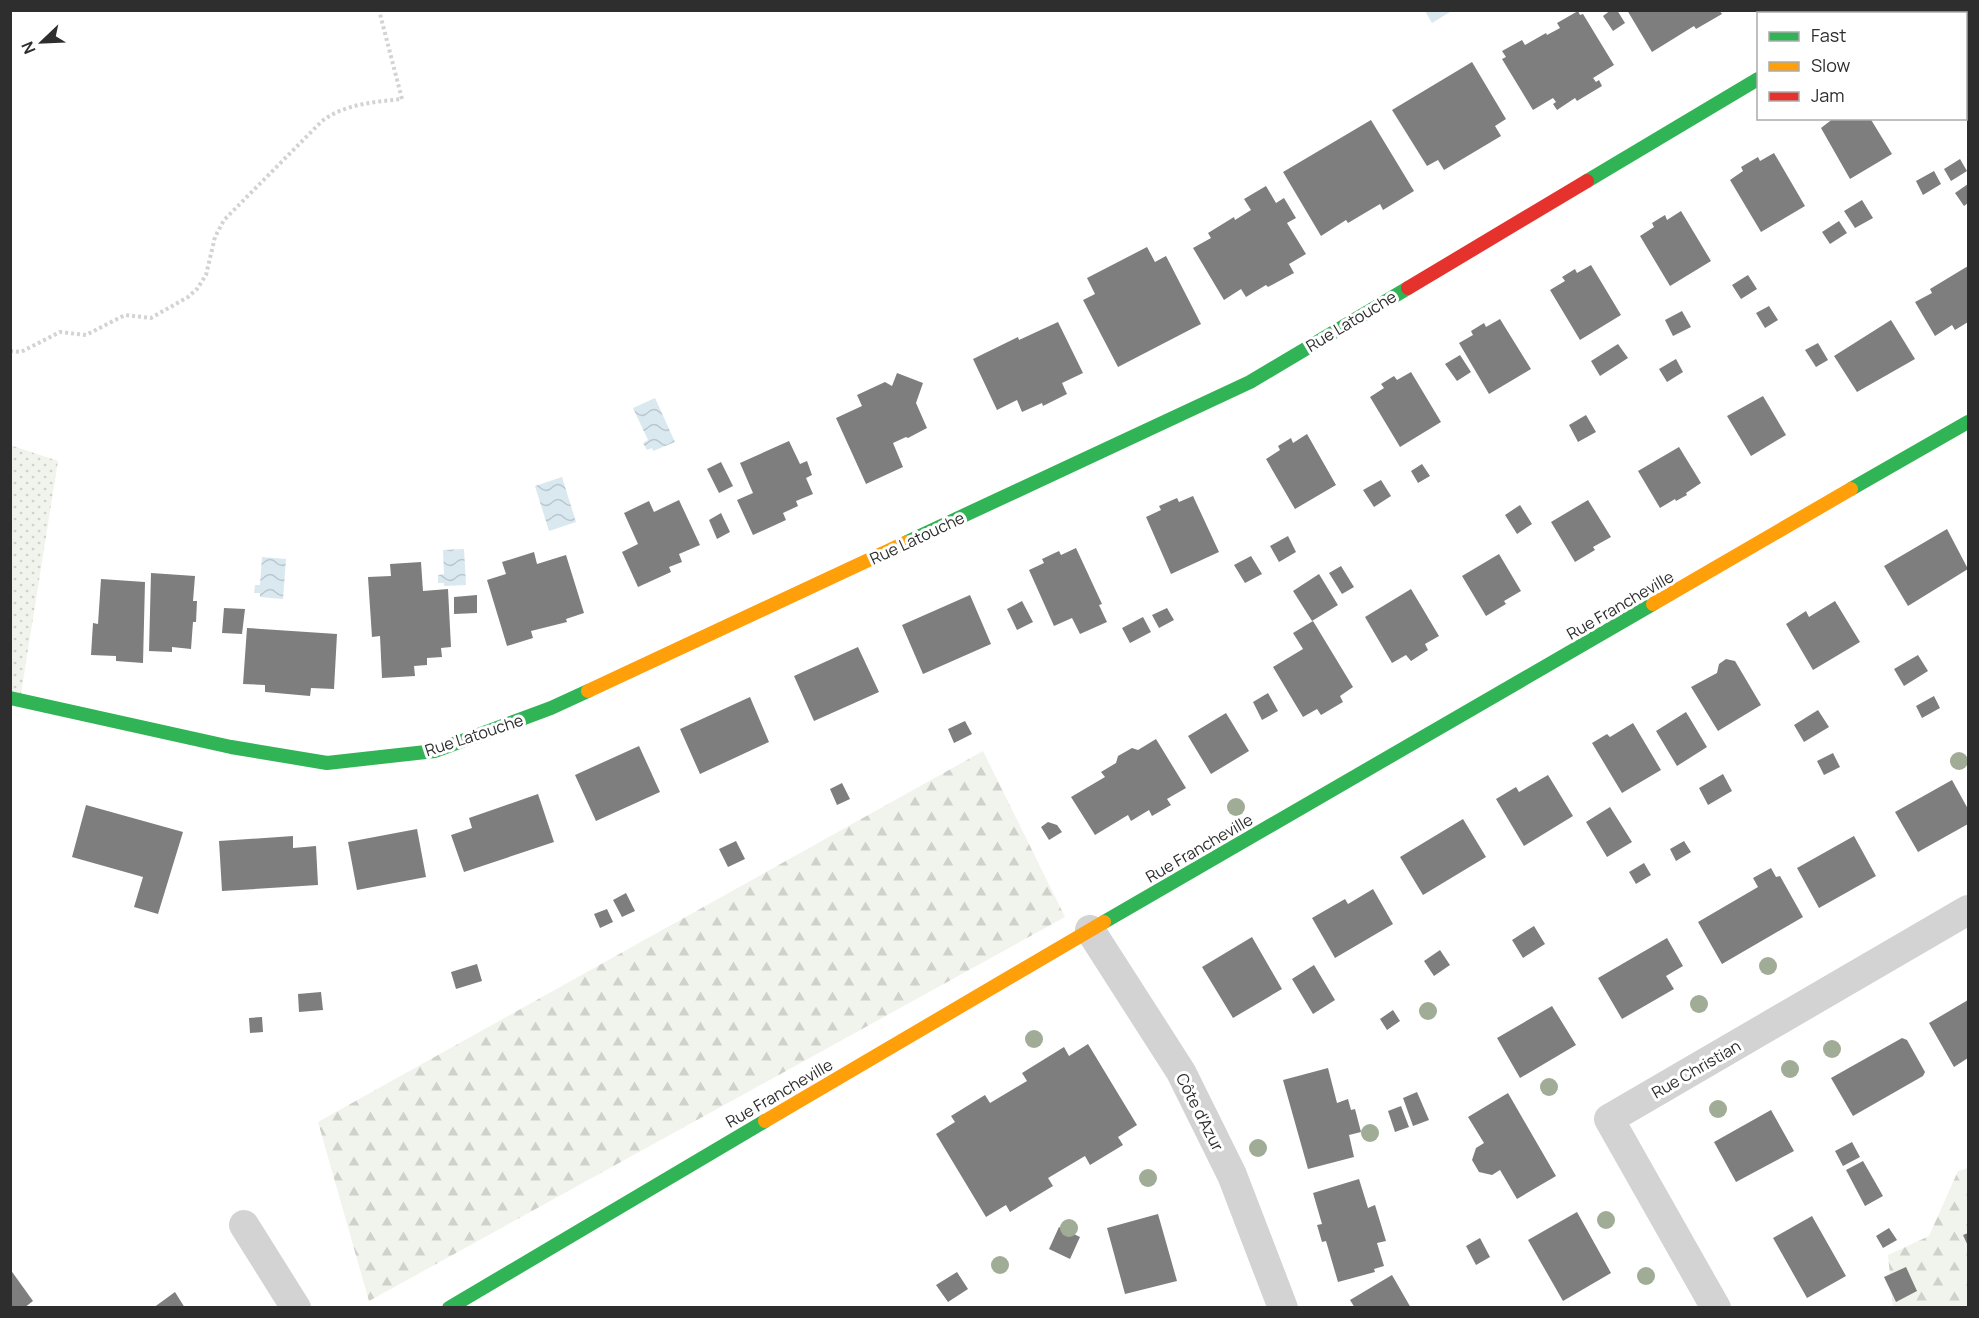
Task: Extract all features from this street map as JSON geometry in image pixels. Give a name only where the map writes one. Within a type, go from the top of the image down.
[{"type":"street","name":"Rue Latouche","points":[[10,698],[231,747],[327,763],[435,751],[551,708],[1250,382],[1757,80]]},
{"type":"street","name":"Rue Francheville","points":[[449,1308],[1090,930],[1968,422]]},
{"type":"street","name":"Rue Christian","points":[[1716,1308],[1610,1119],[1968,910]]},
{"type":"street","name":"Côte d'Azur","points":[[1090,930],[1181,1072],[1232,1175],[1283,1308]]},
{"type":"street","points":[[244,1225],[296,1308]]},
{"type":"path","points":[[10,351],[21,352],[60,332],[86,335],[125,315],[151,318],[188,297],[197,289],[206,275],[215,237],[221,225],[263,178],[327,117],[354,106],[402,99],[379,10]]},
{"type":"green space","points":[[10,445],[58,461],[20,700],[10,698]]},
{"type":"green space","points":[[983,751],[1065,917],[369,1301],[318,1122]]},
{"type":"green space","points":[[1968,1168],[1968,1307],[1893,1307],[1888,1255],[1929,1236],[1958,1171]]},
{"type":"water","points":[[1425,11],[1449,11],[1450,12],[1432,23]]},
{"type":"water","points":[[655,398],[675,442],[653,451],[652,448],[647,450],[643,443],[648,440],[633,408]]},
{"type":"water","points":[[562,477],[576,522],[549,531],[535,486]]},
{"type":"water","points":[[464,549],[466,585],[444,586],[444,583],[438,583],[438,575],[444,574],[443,550]]},
{"type":"water","points":[[262,557],[286,559],[283,599],[260,597],[260,593],[254,593],[255,585],[260,585]]},
{"type":"building","points":[[1611,10],[1617,10],[1625,23],[1613,31],[1603,16]]},
{"type":"building","points":[[1627,10],[1719,10],[1722,14],[1696,29],[1694,26],[1652,52]]},
{"type":"building","points":[[1578,11],[1580,15],[1583,14],[1614,65],[1593,78],[1596,82],[1599,80],[1602,86],[1577,101],[1575,98],[1557,110],[1553,104],[1556,102],[1553,98],[1533,110],[1502,59],[1506,57],[1502,51],[1522,40],[1525,45],[1546,33],[1547,35],[1560,28],[1557,23]]},
{"type":"building","points":[[1967,59],[1968,59],[1967,118]]},
{"type":"building","points":[[1472,62],[1506,119],[1495,126],[1501,136],[1444,170],[1438,160],[1427,166],[1392,110]]},
{"type":"building","points":[[1371,120],[1414,191],[1383,210],[1380,204],[1348,223],[1346,220],[1321,236],[1283,172]]},
{"type":"building","points":[[1831,120],[1871,120],[1892,154],[1850,179],[1821,128]]},
{"type":"building","points":[[1774,153],[1805,206],[1761,232],[1730,180],[1743,171],[1741,167],[1758,157],[1760,161]]},
{"type":"building","points":[[1960,159],[1967,171],[1951,181],[1944,169]]},
{"type":"building","points":[[1934,171],[1941,184],[1923,195],[1916,181]]},
{"type":"building","points":[[1968,184],[1968,203],[1964,206],[1955,193]]},
{"type":"building","points":[[1266,186],[1276,203],[1284,198],[1296,218],[1287,223],[1306,254],[1289,264],[1294,273],[1246,297],[1241,289],[1224,300],[1193,248],[1211,238],[1208,233],[1234,217],[1235,220],[1251,210],[1244,199]]},
{"type":"building","points":[[1862,200],[1873,218],[1855,228],[1844,211]]},
{"type":"building","points":[[1681,211],[1711,261],[1670,286],[1640,236],[1654,227],[1652,223],[1665,215],[1667,220]]},
{"type":"building","points":[[1839,221],[1847,233],[1830,244],[1822,232]]},
{"type":"building","points":[[1147,247],[1155,262],[1166,256],[1201,324],[1118,367],[1083,300],[1095,294],[1087,278]]},
{"type":"building","points":[[1591,265],[1621,315],[1580,340],[1550,290],[1565,281],[1562,277],[1575,269],[1577,273]]},
{"type":"building","points":[[1968,266],[1968,322],[1955,330],[1952,325],[1935,336],[1915,302],[1932,293],[1930,289]]},
{"type":"building","points":[[1748,275],[1757,289],[1741,299],[1732,285]]},
{"type":"building","points":[[1769,306],[1778,320],[1765,328],[1756,313]]},
{"type":"building","points":[[1682,311],[1691,327],[1673,336],[1665,320]]},
{"type":"building","points":[[1500,319],[1531,369],[1489,394],[1459,343],[1473,335],[1471,331],[1484,323],[1486,327]]},
{"type":"building","points":[[1891,320],[1915,359],[1857,392],[1834,356]]},
{"type":"building","points":[[1058,322],[1083,373],[1062,383],[1067,394],[1043,406],[1042,403],[1022,412],[1017,400],[997,410],[973,359],[1018,337],[1019,340]]},
{"type":"building","points":[[1818,343],[1828,360],[1816,367],[1805,350]]},
{"type":"building","points":[[1618,344],[1628,358],[1600,376],[1591,361]]},
{"type":"building","points":[[1460,355],[1471,372],[1457,381],[1445,364]]},
{"type":"building","points":[[1676,359],[1683,372],[1667,382],[1659,369]]},
{"type":"building","points":[[1411,372],[1441,422],[1400,447],[1370,397],[1384,388],[1381,384],[1394,376],[1397,380]]},
{"type":"building","points":[[897,373],[923,383],[916,403],[927,428],[893,443],[903,467],[866,484],[836,418],[862,406],[857,395],[885,382],[892,386]]},
{"type":"building","points":[[1763,396],[1786,435],[1751,456],[1727,416]]},
{"type":"building","points":[[1586,415],[1596,432],[1578,442],[1569,425]]},
{"type":"building","points":[[1307,434],[1336,485],[1295,509],[1266,459],[1280,450],[1278,446],[1291,438],[1293,443]]},
{"type":"building","points":[[789,441],[800,464],[807,461],[812,475],[806,478],[813,494],[796,501],[798,506],[783,513],[786,520],[753,535],[737,500],[753,493],[740,463]]},
{"type":"building","points":[[1679,447],[1701,483],[1686,493],[1687,495],[1660,508],[1638,471]]},
{"type":"building","points":[[721,462],[733,486],[719,493],[707,469]]},
{"type":"building","points":[[1422,464],[1430,476],[1418,483],[1411,471]]},
{"type":"building","points":[[1381,480],[1391,496],[1374,507],[1363,490]]},
{"type":"building","points":[[1193,496],[1219,552],[1171,574],[1146,517],[1161,510],[1159,506],[1177,498],[1179,502]]},
{"type":"building","points":[[679,500],[700,545],[679,554],[682,562],[669,567],[671,572],[638,587],[622,552],[638,544],[624,513],[649,501],[654,512]]},
{"type":"building","points":[[1588,500],[1611,537],[1593,547],[1595,550],[1575,562],[1551,522]]},
{"type":"building","points":[[1520,505],[1532,524],[1517,534],[1505,515]]},
{"type":"building","points":[[721,513],[730,532],[717,539],[709,520]]},
{"type":"building","points":[[1947,529],[1968,569],[1908,606],[1884,566]]},
{"type":"building","points":[[1288,536],[1296,552],[1279,562],[1270,546]]},
{"type":"building","points":[[1076,548],[1102,604],[1099,605],[1107,622],[1080,634],[1072,618],[1054,626],[1029,570],[1044,563],[1042,559],[1059,551],[1061,555]]},
{"type":"building","points":[[534,552],[537,564],[566,555],[584,613],[566,619],[567,622],[531,631],[533,638],[507,646],[487,580],[506,574],[502,562]]},
{"type":"building","points":[[1499,554],[1521,591],[1504,601],[1506,604],[1486,616],[1462,576]]},
{"type":"building","points":[[1251,556],[1262,574],[1245,583],[1234,565]]},
{"type":"building","points":[[421,562],[423,591],[448,589],[451,647],[441,648],[442,657],[427,658],[427,665],[414,666],[415,676],[382,678],[380,636],[372,637],[368,577],[391,576],[390,564]]},
{"type":"building","points":[[1341,566],[1354,587],[1342,594],[1329,573]]},
{"type":"building","points":[[151,573],[195,576],[193,601],[197,601],[196,622],[193,622],[191,649],[172,647],[172,652],[149,651]]},
{"type":"building","points":[[1319,574],[1338,605],[1312,621],[1293,591]]},
{"type":"building","points":[[101,579],[145,582],[143,663],[116,661],[116,656],[91,655],[93,623],[98,624]]},
{"type":"building","points":[[1411,589],[1439,636],[1425,644],[1428,650],[1411,661],[1406,655],[1392,663],[1365,617]]},
{"type":"building","points":[[477,595],[477,613],[454,614],[454,597]]},
{"type":"building","points":[[970,595],[991,644],[923,674],[902,625]]},
{"type":"building","points":[[1022,601],[1033,622],[1017,630],[1007,609]]},
{"type":"building","points":[[1835,601],[1860,642],[1813,670],[1786,624],[1806,611],[1809,617]]},
{"type":"building","points":[[224,608],[245,609],[242,634],[222,633]]},
{"type":"building","points":[[1167,608],[1174,620],[1159,628],[1152,615]]},
{"type":"building","points":[[1143,617],[1151,632],[1130,643],[1122,628]]},
{"type":"building","points":[[1313,621],[1353,687],[1340,696],[1343,702],[1321,715],[1317,709],[1303,717],[1273,667],[1303,649],[1293,633]]},
{"type":"building","points":[[247,628],[337,634],[334,689],[311,688],[310,696],[265,692],[265,685],[243,684]]},
{"type":"building","points":[[858,647],[879,692],[814,721],[794,676]]},
{"type":"building","points":[[1918,655],[1928,671],[1904,686],[1894,669]]},
{"type":"building","points":[[1726,659],[1735,661],[1761,705],[1718,731],[1691,687],[1717,673],[1719,664]]},
{"type":"building","points":[[1268,693],[1278,711],[1262,720],[1253,702]]},
{"type":"building","points":[[1934,696],[1940,708],[1922,718],[1916,706]]},
{"type":"building","points":[[750,697],[769,742],[700,774],[680,729]]},
{"type":"building","points":[[1818,710],[1829,727],[1804,742],[1794,725]]},
{"type":"building","points":[[1686,712],[1707,747],[1677,766],[1656,731]]},
{"type":"building","points":[[1226,713],[1249,751],[1211,774],[1188,736]]},
{"type":"building","points":[[965,721],[972,734],[954,743],[948,729]]},
{"type":"building","points":[[1633,723],[1661,770],[1622,793],[1592,743],[1607,734],[1610,737]]},
{"type":"building","points":[[1156,739],[1186,788],[1167,799],[1171,805],[1152,816],[1149,810],[1131,821],[1128,815],[1095,835],[1071,797],[1105,777],[1101,772],[1116,763],[1118,756],[1132,748],[1138,750]]},
{"type":"building","points":[[639,746],[660,792],[596,821],[575,775]]},
{"type":"building","points":[[1833,753],[1840,767],[1824,775],[1817,761]]},
{"type":"building","points":[[1723,774],[1732,791],[1708,805],[1699,788]]},
{"type":"building","points":[[1548,775],[1573,816],[1524,846],[1496,799],[1516,787],[1519,792]]},
{"type":"building","points":[[1952,780],[1968,809],[1968,824],[1918,852],[1895,812]]},
{"type":"building","points":[[842,783],[850,799],[837,805],[830,789]]},
{"type":"building","points":[[538,794],[554,842],[464,872],[451,835],[472,828],[469,818]]},
{"type":"building","points":[[86,805],[183,832],[158,914],[134,907],[143,877],[72,857]]},
{"type":"building","points":[[1610,807],[1632,842],[1607,857],[1586,822]]},
{"type":"building","points":[[1463,819],[1486,857],[1423,895],[1400,857]]},
{"type":"building","points":[[1048,822],[1057,825],[1062,832],[1049,840],[1041,827]]},
{"type":"building","points":[[417,829],[426,877],[357,890],[348,842]]},
{"type":"building","points":[[293,836],[293,848],[316,846],[318,885],[222,891],[219,841]]},
{"type":"building","points":[[1854,836],[1876,876],[1819,908],[1797,868]]},
{"type":"building","points":[[736,841],[745,859],[728,867],[719,849]]},
{"type":"building","points":[[1684,841],[1691,852],[1676,861],[1670,849]]},
{"type":"building","points":[[1644,863],[1651,875],[1636,884],[1629,872]]},
{"type":"building","points":[[1771,868],[1776,877],[1780,876],[1803,917],[1722,964],[1698,922],[1758,887],[1753,878]]},
{"type":"building","points":[[1373,889],[1393,924],[1335,958],[1312,918],[1345,899],[1348,904]]},
{"type":"building","points":[[626,893],[635,911],[622,917],[613,900]]},
{"type":"building","points":[[607,909],[613,922],[600,928],[594,914]]},
{"type":"building","points":[[1534,926],[1545,944],[1523,958],[1512,940]]},
{"type":"building","points":[[1252,937],[1282,989],[1233,1018],[1202,967]]},
{"type":"building","points":[[1667,938],[1683,966],[1666,976],[1674,989],[1622,1019],[1598,978]]},
{"type":"building","points":[[1440,950],[1450,965],[1434,976],[1424,961]]},
{"type":"building","points":[[477,964],[482,981],[456,989],[451,972]]},
{"type":"building","points":[[1314,965],[1335,1000],[1313,1014],[1292,979]]},
{"type":"building","points":[[321,992],[323,1010],[299,1012],[298,994]]},
{"type":"building","points":[[1968,1000],[1968,1058],[1954,1067],[1929,1023]]},
{"type":"building","points":[[1552,1006],[1576,1045],[1520,1078],[1497,1038]]},
{"type":"building","points":[[1393,1010],[1400,1021],[1387,1030],[1380,1019]]},
{"type":"building","points":[[262,1017],[263,1032],[250,1033],[249,1018]]},
{"type":"building","points":[[1902,1038],[1907,1040],[1925,1072],[1923,1076],[1853,1116],[1831,1078]]},
{"type":"building","points":[[1088,1044],[1137,1125],[1118,1137],[1123,1145],[1090,1165],[1085,1156],[1048,1178],[1053,1186],[1010,1212],[1006,1205],[986,1217],[936,1134],[955,1122],[951,1116],[985,1095],[990,1103],[1027,1081],[1022,1073],[1064,1047],[1069,1056]]},
{"type":"building","points":[[1328,1068],[1337,1103],[1348,1099],[1351,1110],[1355,1109],[1361,1132],[1349,1135],[1354,1157],[1308,1169],[1283,1080]]},
{"type":"building","points":[[1417,1092],[1429,1120],[1413,1126],[1403,1098]]},
{"type":"building","points":[[1508,1093],[1556,1176],[1517,1199],[1500,1170],[1492,1175],[1479,1172],[1472,1160],[1476,1148],[1484,1143],[1468,1117]]},
{"type":"building","points":[[1401,1106],[1409,1127],[1395,1132],[1388,1111]]},
{"type":"building","points":[[1771,1110],[1794,1151],[1736,1182],[1714,1142]]},
{"type":"building","points":[[1852,1142],[1860,1157],[1843,1166],[1835,1151]]},
{"type":"building","points":[[1863,1161],[1883,1196],[1865,1206],[1846,1170]]},
{"type":"building","points":[[1359,1179],[1368,1208],[1375,1205],[1386,1241],[1377,1243],[1384,1266],[1374,1269],[1375,1272],[1338,1282],[1326,1241],[1322,1242],[1317,1225],[1322,1224],[1313,1193]]},
{"type":"building","points":[[1577,1212],[1611,1273],[1563,1301],[1528,1240]]},
{"type":"building","points":[[1158,1214],[1177,1281],[1125,1294],[1107,1228]]},
{"type":"building","points":[[1812,1216],[1846,1276],[1807,1298],[1773,1238]]},
{"type":"building","points":[[1059,1227],[1080,1237],[1070,1259],[1049,1249]]},
{"type":"building","points":[[1889,1228],[1897,1240],[1883,1248],[1876,1236]]},
{"type":"building","points":[[1968,1233],[1968,1246],[1963,1235]]},
{"type":"building","points":[[1480,1238],[1490,1257],[1476,1265],[1466,1246]]},
{"type":"building","points":[[1906,1267],[1917,1291],[1896,1302],[1884,1277]]},
{"type":"building","points":[[10,1269],[33,1301],[24,1308],[10,1308]]},
{"type":"building","points":[[957,1272],[968,1289],[948,1302],[936,1285]]},
{"type":"building","points":[[1392,1275],[1411,1308],[1355,1308],[1350,1300]]},
{"type":"building","points":[[175,1292],[185,1308],[153,1308]]},
{"type":"traffic: fast","points":[[1587,181],[1757,80]]},
{"type":"traffic: fast","points":[[907,542],[1250,382],[1408,288]]},
{"type":"traffic: fast","points":[[1851,489],[1968,422]]},
{"type":"traffic: fast","points":[[1104,922],[1653,604]]},
{"type":"traffic: fast","points":[[10,698],[231,747],[327,763],[435,751],[551,708],[588,691]]},
{"type":"traffic: fast","points":[[449,1308],[765,1121]]},
{"type":"traffic: slow","points":[[1653,604],[1851,489]]},
{"type":"traffic: slow","points":[[588,691],[907,542]]},
{"type":"traffic: slow","points":[[765,1121],[1104,922]]},
{"type":"traffic: jam","points":[[1408,288],[1587,181]]}]
